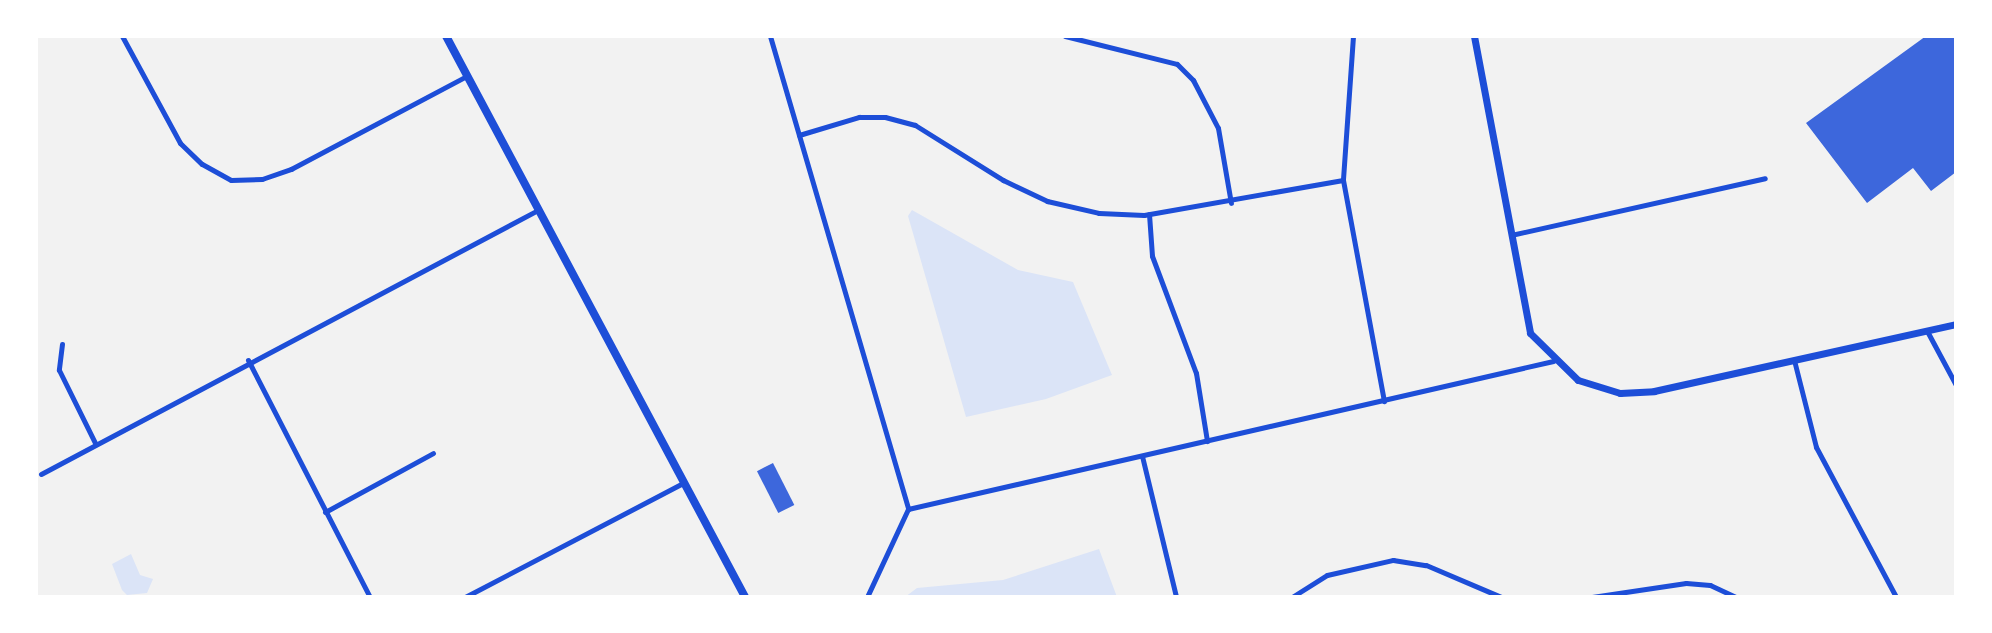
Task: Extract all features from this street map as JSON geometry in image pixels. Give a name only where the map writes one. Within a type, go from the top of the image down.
[{"type":"main road","points":[[446,36],[745,597]]},
{"type":"street","points":[[122,36],[180,143],[202,164],[231,180],[262,179],[291,169],[468,76]]},
{"type":"street","points":[[770,36],[908,509],[867,597]]},
{"type":"street","points":[[1065,36],[1108,51],[1151,54],[1177,64],[1193,80],[1218,128],[1231,203]]},
{"type":"street","points":[[1353,36],[1343,180],[1384,401]]},
{"type":"street","points":[[1474,36],[1530,333],[1553,361],[1578,380],[1620,393],[1654,391],[1956,324]]},
{"type":"street","points":[[799,135],[859,117],[885,117],[915,125],[1003,180],[1047,201],[1099,213],[1149,214],[1231,203],[1343,180]]},
{"type":"street","points":[[1510,235],[1765,178]]},
{"type":"street","points":[[41,474],[248,360],[539,210]]},
{"type":"street","points":[[1149,214],[1158,278],[1196,373],[1207,441]]},
{"type":"street","points":[[1927,331],[1956,385]]},
{"type":"street","points":[[62,344],[59,370],[95,443]]},
{"type":"street","points":[[248,360],[370,597]]},
{"type":"street","points":[[1794,360],[1816,447],[1896,597]]},
{"type":"street","points":[[908,509],[1553,361]]},
{"type":"street","points":[[325,512],[433,453]]},
{"type":"street","points":[[1142,456],[1176,597]]},
{"type":"street","points":[[465,597],[684,482]]},
{"type":"street","points":[[1292,597],[1327,575],[1393,560],[1426,565],[1501,597]]},
{"type":"street","points":[[1592,597],[1686,583],[1710,585],[1736,597]]},
{"type":"shaded area","points":[[912,210],[1018,270],[1073,282],[1112,375],[1046,399],[966,417],[908,216]]},
{"type":"shaded area","points":[[1099,549],[1117,597],[905,597],[917,588],[1003,580]]},
{"type":"shaded area","points":[[131,554],[140,575],[153,579],[147,593],[127,595],[122,590],[112,564]]},
{"type":"building","points":[[1926,36],[1956,36],[1956,172],[1931,191],[1913,168],[1867,203],[1806,123]]},
{"type":"building","points":[[773,463],[794,505],[778,513],[757,471]]}]
